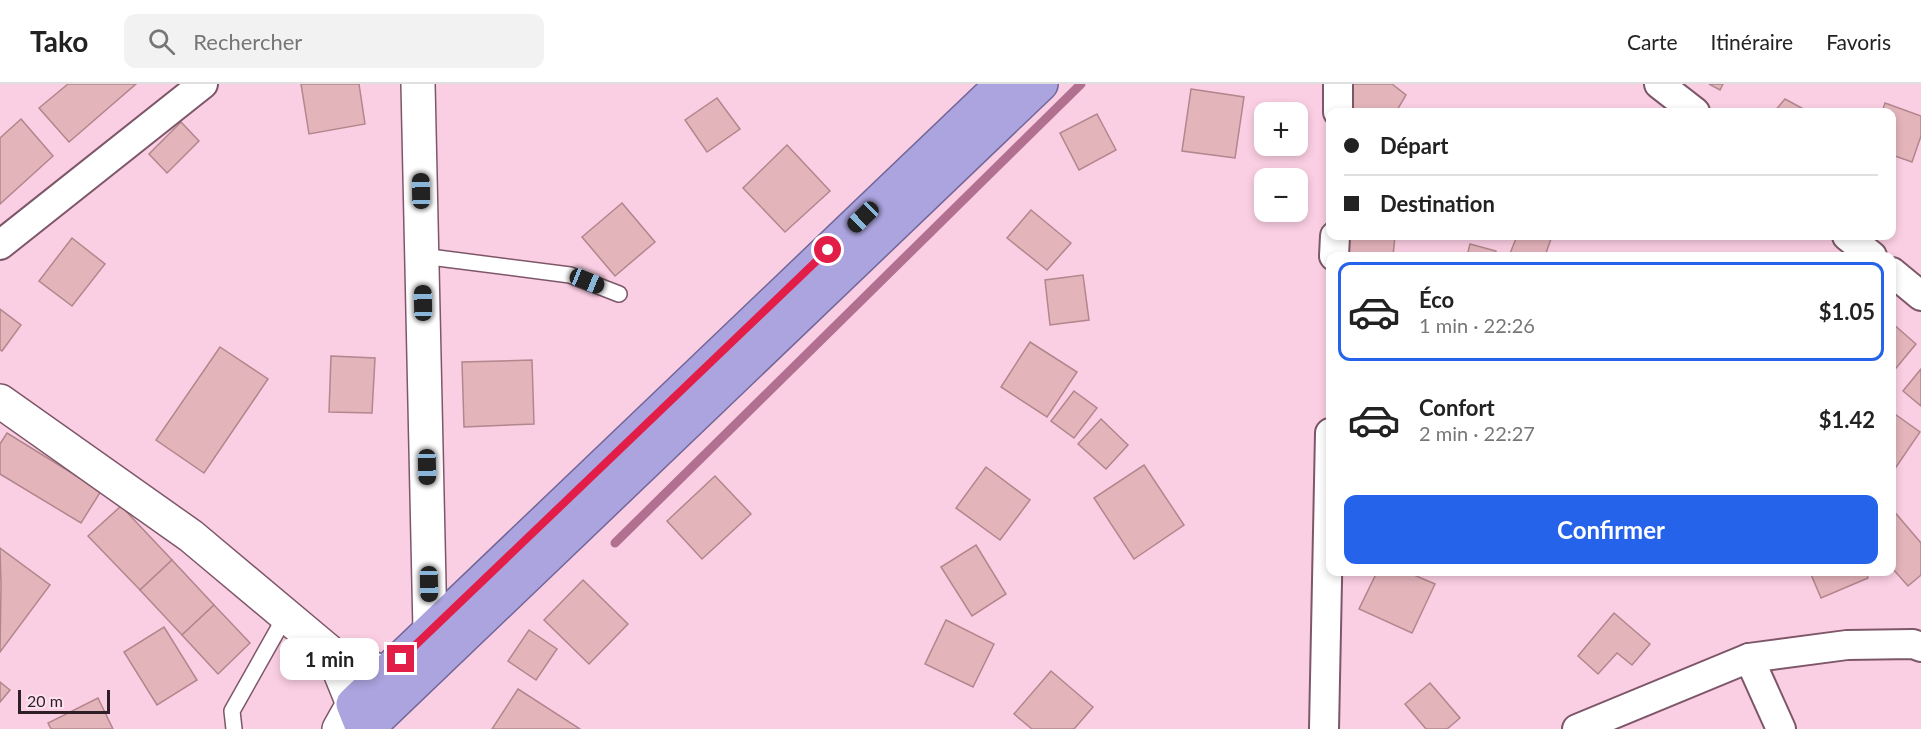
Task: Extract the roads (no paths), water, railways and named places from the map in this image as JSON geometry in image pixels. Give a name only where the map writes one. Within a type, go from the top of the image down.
[{"type":"highway","points":[[397,701],[430,631],[1002,84]]},
{"type":"highway","points":[[356,723],[397,701],[1041,84]]},
{"type":"street","points":[[0,245],[203,84]]},
{"type":"street","points":[[418,84],[430,631]]},
{"type":"street","points":[[1338,84],[1338,108]]},
{"type":"street","points":[[1659,84],[1690,108]]},
{"type":"street","points":[[1851,240],[1867,252]]},
{"type":"street","points":[[1896,275],[1921,296]]},
{"type":"street","points":[[0,401],[191,536],[333,655],[397,701]]},
{"type":"street","points":[[1324,729],[1327,576]]},
{"type":"street","points":[[1577,729],[1749,658],[1847,645],[1912,644],[1921,646]]},
{"type":"street","points":[[333,655],[356,723]]},
{"type":"street","points":[[1749,658],[1781,729]]},
{"type":"lane","points":[[422,256],[570,275],[619,294]]},
{"type":"lane","points":[[234,729],[232,711],[286,615]]},
{"type":"waterway","points":[[615,543],[1081,84]]}]
